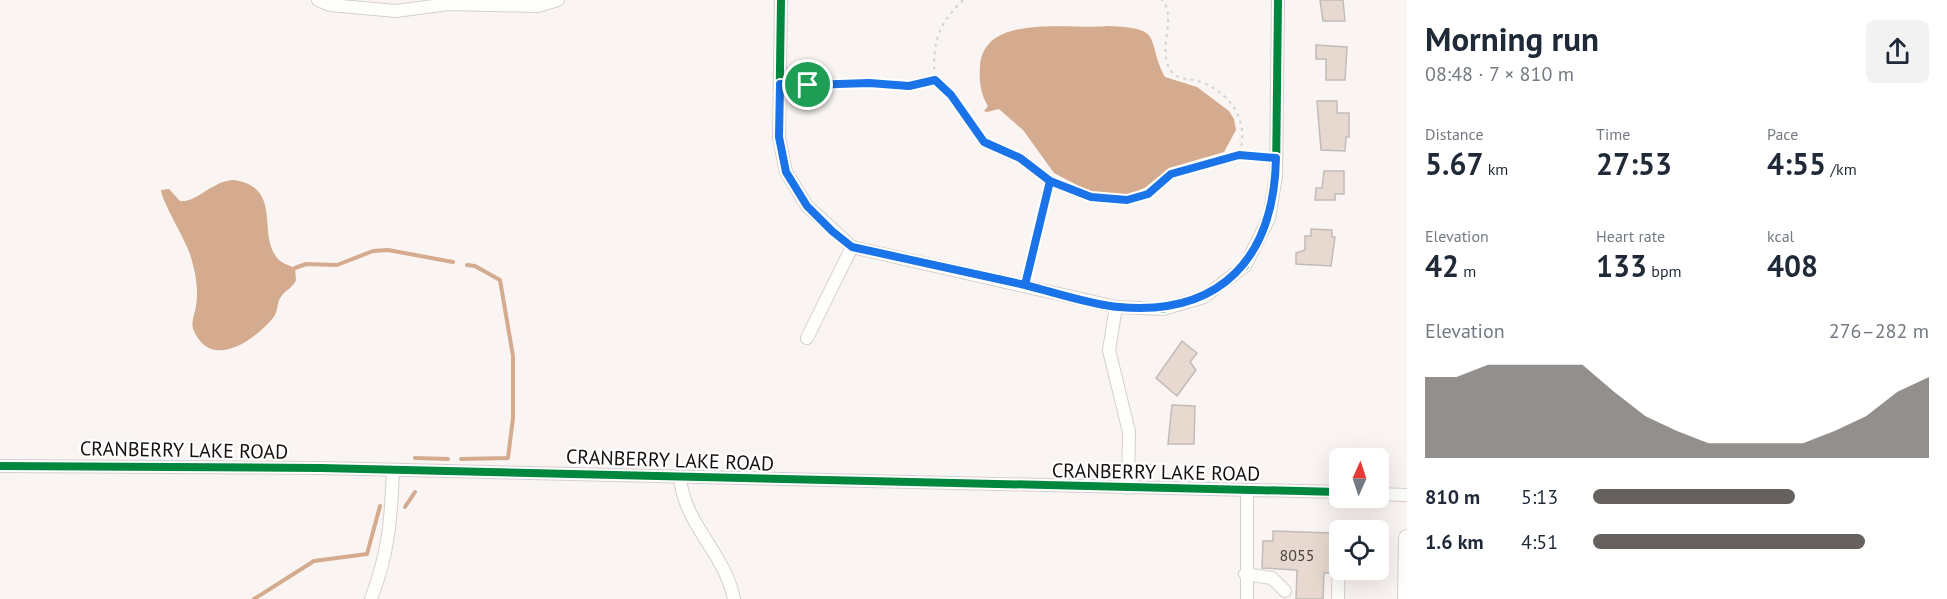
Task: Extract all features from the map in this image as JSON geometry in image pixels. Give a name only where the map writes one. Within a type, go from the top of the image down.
[{"type":"main road","points":[[1406,599],[1407,538]]},
{"type":"street","points":[[318,0],[330,5],[396,11],[448,4],[538,6],[558,0]]},
{"type":"street","points":[[781,0],[779,137],[786,172],[807,206],[852,247],[1116,307],[1163,309],[1204,297],[1245,266],[1269,218],[1276,158],[1278,0]]},
{"type":"street","points":[[807,338],[852,247]]},
{"type":"street","points":[[1116,307],[1109,350],[1129,432],[1128,488]]},
{"type":"street","name":"CRANBERRY LAKE ROAD","points":[[0,466],[160,465],[1329,492]]},
{"type":"street","points":[[371,599],[382,570],[390,538],[393,470]]},
{"type":"street","points":[[680,477],[682,496],[687,510],[719,558],[734,599]]},
{"type":"street","points":[[1247,490],[1245,574],[1247,599]]},
{"type":"street","points":[[1389,494],[1407,495]]},
{"type":"street","points":[[1245,574],[1272,578],[1285,591]]},
{"type":"street","points":[[1338,599],[1339,580]]},
{"type":"path","points":[[935,80],[938,33],[944,19],[963,0]]},
{"type":"path","points":[[1162,0],[1169,14],[1164,38],[1170,69],[1176,76],[1208,85],[1238,111],[1243,134],[1239,155]]},
{"type":"path","points":[[780,84],[909,86],[935,80]]},
{"type":"path","points":[[935,80],[951,95],[984,142],[1020,158],[1050,181],[1091,197],[1127,200],[1148,194],[1171,174],[1239,155],[1276,158]]},
{"type":"path","points":[[1025,285],[1050,181]]},
{"type":"shaded area","points":[[1108,26],[1139,29],[1146,33],[1151,38],[1165,77],[1197,87],[1229,111],[1234,119],[1236,130],[1224,152],[1169,168],[1146,187],[1132,194],[1114,196],[1094,194],[1054,173],[1023,130],[999,109],[984,111],[988,106],[983,97],[980,66],[985,49],[996,38],[1032,27]]},
{"type":"shaded area","points":[[234,180],[249,185],[259,192],[264,202],[272,249],[280,261],[295,268],[296,280],[281,297],[275,315],[265,327],[243,343],[221,350],[210,348],[200,342],[193,329],[197,293],[193,266],[190,254],[161,190],[169,189],[180,201],[186,201],[219,184]]},
{"type":"building","points":[[1320,0],[1343,0],[1345,21],[1323,21]]},
{"type":"building","points":[[1316,45],[1347,47],[1345,80],[1326,80],[1326,59],[1316,59]]},
{"type":"building","points":[[1317,101],[1337,101],[1337,113],[1349,113],[1349,137],[1346,137],[1345,151],[1321,150]]},
{"type":"building","points":[[1324,171],[1344,171],[1344,194],[1335,194],[1335,200],[1315,200],[1316,188],[1322,188]]},
{"type":"building","points":[[1311,229],[1332,230],[1332,237],[1335,237],[1331,266],[1296,264],[1296,253],[1305,250],[1305,236],[1311,236]]},
{"type":"building","points":[[1182,341],[1197,353],[1190,362],[1196,370],[1177,396],[1156,378]]},
{"type":"building","points":[[1172,405],[1195,406],[1194,444],[1168,444]]},
{"type":"building","points":[[1273,531],[1329,533],[1329,573],[1324,573],[1323,599],[1296,599],[1297,570],[1262,568],[1263,541],[1273,541]]},
{"type":"waterway","points":[[295,268],[306,264],[337,265],[373,251],[388,250],[453,262]]},
{"type":"waterway","points":[[461,459],[508,458],[513,418],[513,356],[500,280],[475,266],[467,265]]},
{"type":"waterway","points":[[415,458],[448,459]]},
{"type":"waterway","points":[[405,507],[415,492]]},
{"type":"waterway","points":[[254,599],[314,561],[367,554],[380,506]]},
{"type":"cycle path","points":[[781,0],[779,137],[786,172],[807,206],[852,247],[1116,307],[1163,309],[1204,297],[1245,266],[1269,218],[1276,176],[1278,0]]},
{"type":"cycle path","points":[[0,466],[321,468],[1329,492]]},
{"type":"route","points":[[808,85],[780,84],[779,137],[786,172],[807,206],[852,247],[1025,285],[1038,233],[1050,181],[1091,197],[1127,200],[1148,194],[1171,174],[1239,155],[1276,158],[1276,176],[1269,218],[1245,266],[1204,297],[1163,309],[1116,307],[1025,285],[1050,181],[1036,168],[984,142],[951,95],[935,80],[909,86],[869,83],[808,85]]}]
